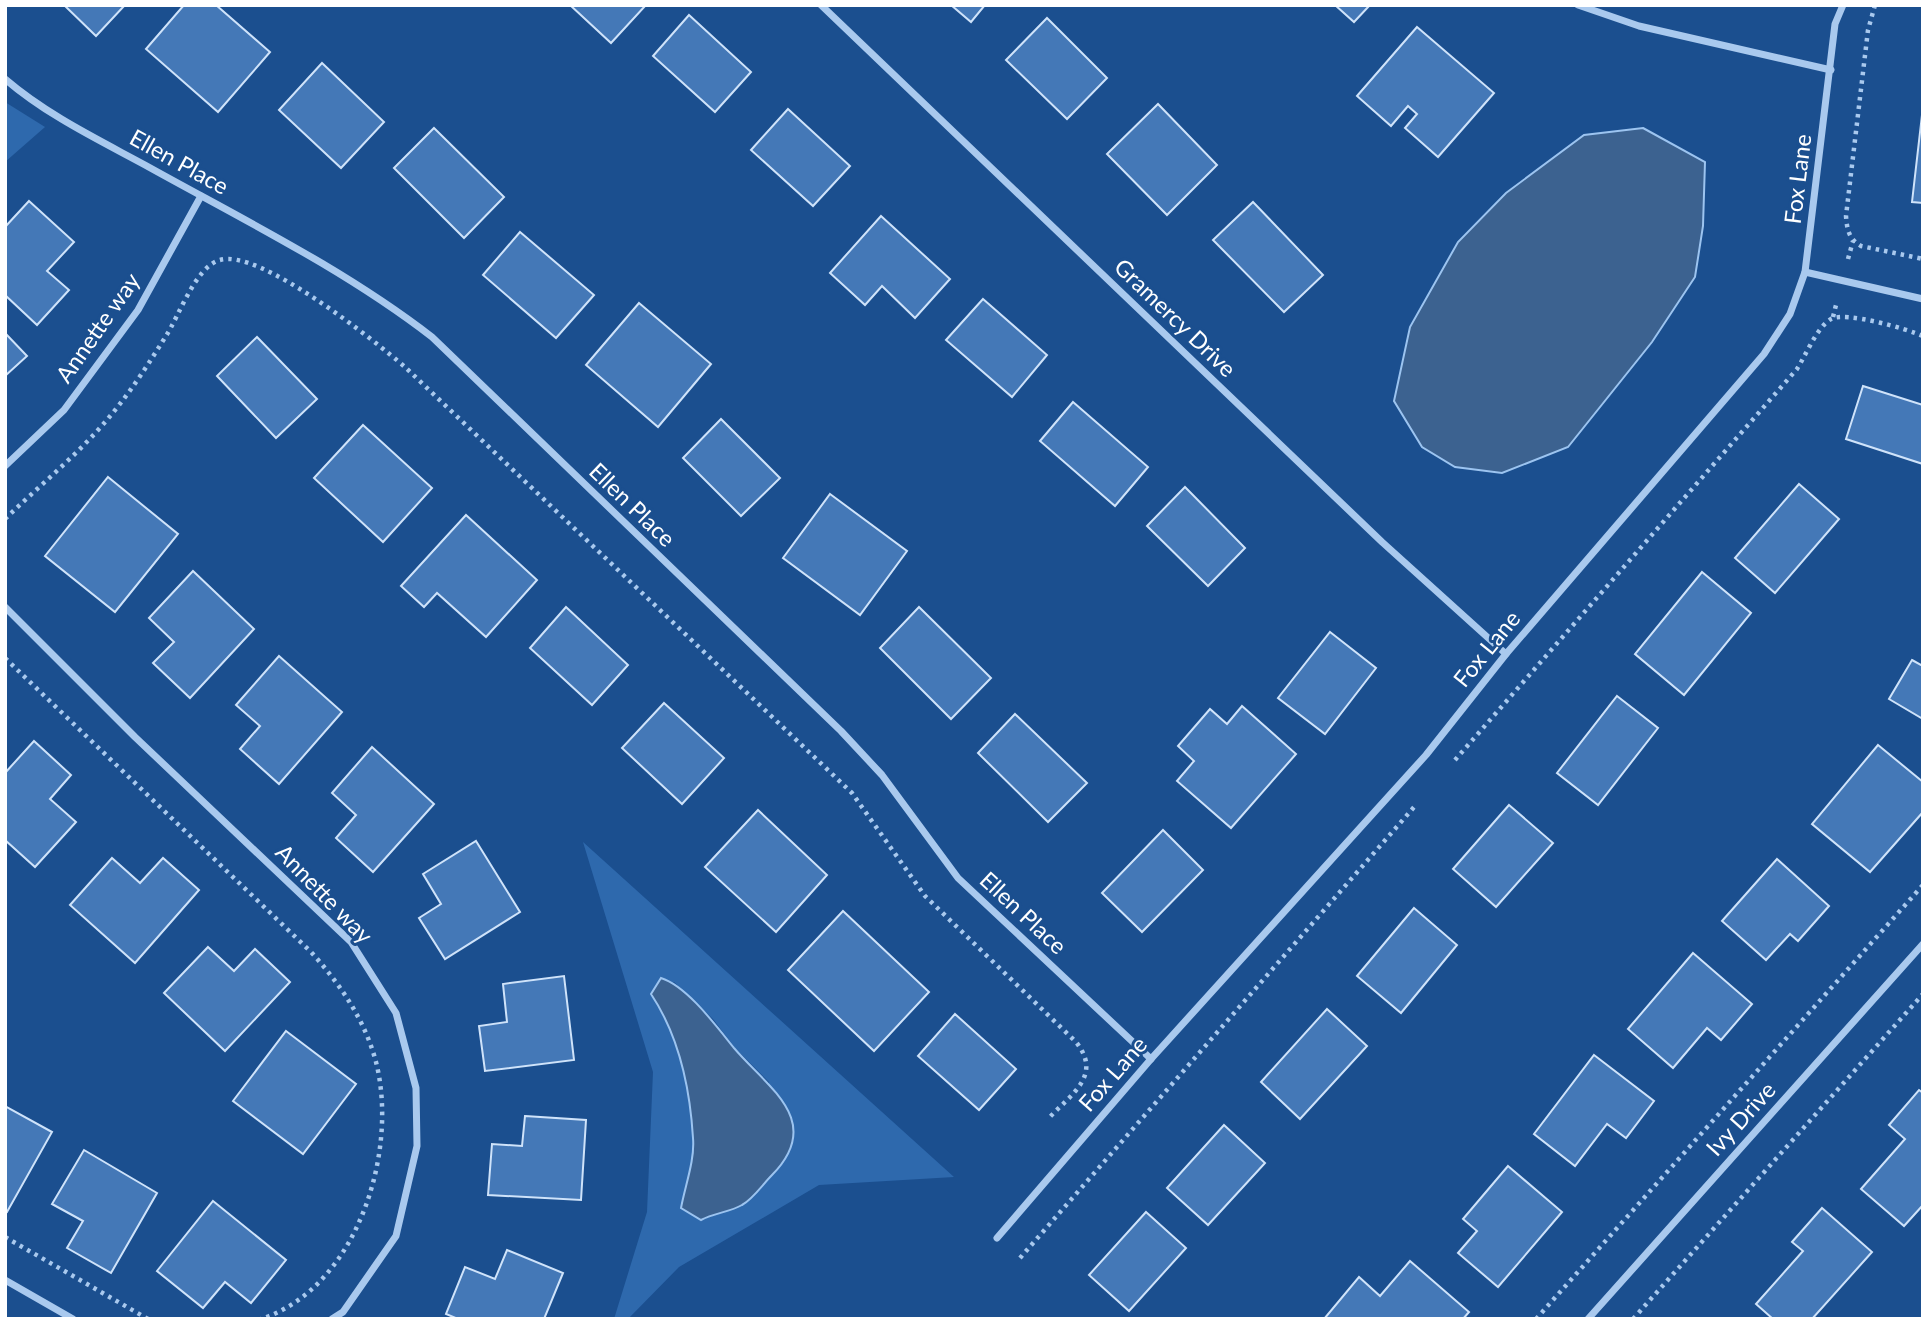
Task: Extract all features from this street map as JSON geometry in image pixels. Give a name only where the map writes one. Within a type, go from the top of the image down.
[{"type":"street","name":"Gramercy Drive","points":[[821,5],[1382,542],[1506,654]]},
{"type":"street","points":[[1578,5],[1639,26],[1831,70]]},
{"type":"street","name":"Fox Lane","points":[[997,1238],[1151,1059],[1426,755],[1506,654],[1763,355],[1790,314],[1805,272],[1835,24],[1843,5]]},
{"type":"street","name":"Ellen Place","points":[[5,79],[37,106],[201,196],[393,307],[432,338],[841,732],[882,775],[958,878],[1151,1059]]},
{"type":"street","name":"Annette way","points":[[5,466],[64,410],[138,310],[201,196]]},
{"type":"street","points":[[1805,272],[1923,299]]},
{"type":"street","name":"Annette way","points":[[5,607],[135,737],[351,942],[396,1013],[416,1088],[416,1146],[408,1193],[396,1236],[343,1312],[332,1319]]},
{"type":"street","name":"Ivy Drive","points":[[1588,1319],[1923,944]]},
{"type":"street","points":[[5,1280],[73,1319]]},
{"type":"path","points":[[1875,5],[1868,30],[1846,216],[1847,231],[1853,241],[1861,246],[1923,259]]},
{"type":"path","points":[[5,519],[110,416],[158,349],[205,268],[220,260],[234,259],[253,265],[328,306],[405,367],[852,793],[925,896],[1076,1042],[1087,1056],[1085,1079],[1048,1119]]},
{"type":"path","points":[[1450,766],[1797,369],[1824,325],[1833,317],[1848,317],[1923,336]]},
{"type":"path","points":[[5,658],[311,952],[333,976],[361,1021],[376,1062],[382,1106],[381,1146],[373,1184],[356,1231],[330,1269],[302,1297],[261,1319]]},
{"type":"path","points":[[1020,1258],[1422,797]]},
{"type":"path","points":[[1536,1319],[1923,885]]},
{"type":"path","points":[[1633,1319],[1923,994]]},
{"type":"path","points":[[5,1237],[148,1319]]},
{"type":"shaded area","points":[[5,102],[45,127],[5,162]]},
{"type":"shaded area","points":[[1643,128],[1705,162],[1703,226],[1695,277],[1652,342],[1568,447],[1502,473],[1455,467],[1422,447],[1394,401],[1410,327],[1458,242],[1506,193],[1584,135]]},
{"type":"shaded area","points":[[583,842],[954,1177],[819,1185],[679,1267],[628,1319],[614,1319],[647,1212],[653,1072]],"holes":[[[674,982],[713,1019],[735,1048],[769,1082],[742,1205],[701,1220],[681,1207],[693,1146],[689,1100],[676,1046],[652,995]]]},
{"type":"shaded area","points":[[661,978],[681,989],[701,1008],[775,1092],[786,1106],[792,1122],[793,1138],[787,1156],[754,1195],[737,1207],[701,1220],[681,1208],[693,1155],[693,1138],[686,1082],[676,1045],[651,994]]},
{"type":"building","points":[[64,5],[125,5],[96,36]]},
{"type":"building","points":[[184,5],[216,5],[270,52],[218,112],[146,49]]},
{"type":"building","points":[[570,5],[646,5],[611,43]]},
{"type":"building","points":[[951,5],[985,5],[971,22]]},
{"type":"building","points":[[1335,5],[1370,5],[1354,22]]},
{"type":"building","points":[[689,15],[751,72],[715,112],[653,56]]},
{"type":"building","points":[[1047,18],[1107,78],[1067,119],[1006,60]]},
{"type":"building","points":[[1417,27],[1494,93],[1438,157],[1405,128],[1417,114],[1408,106],[1391,126],[1357,96]]},
{"type":"building","points":[[322,63],[384,122],[341,168],[279,110]]},
{"type":"building","points":[[1158,104],[1217,165],[1167,215],[1107,154]]},
{"type":"building","points":[[788,109],[850,166],[813,206],[751,150]]},
{"type":"building","points":[[1923,115],[1923,203],[1912,202]]},
{"type":"building","points":[[434,128],[504,197],[464,238],[394,168]]},
{"type":"building","points":[[29,201],[74,242],[47,271],[69,290],[37,325],[5,295],[5,227]]},
{"type":"building","points":[[1253,202],[1323,275],[1284,312],[1213,240]]},
{"type":"building","points":[[881,216],[950,279],[915,318],[882,286],[865,305],[830,273]]},
{"type":"building","points":[[520,232],[594,295],[556,338],[483,275]]},
{"type":"building","points":[[983,299],[1047,355],[1012,397],[946,340]]},
{"type":"building","points":[[639,303],[711,364],[658,427],[586,365]]},
{"type":"building","points":[[5,333],[27,356],[5,376]]},
{"type":"building","points":[[257,337],[317,399],[276,438],[217,376]]},
{"type":"building","points":[[1863,386],[1923,405],[1923,464],[1846,439]]},
{"type":"building","points":[[1073,402],[1148,467],[1115,506],[1040,441]]},
{"type":"building","points":[[721,419],[780,478],[741,516],[683,458]]},
{"type":"building","points":[[363,425],[432,488],[383,542],[314,478]]},
{"type":"building","points":[[108,477],[178,534],[115,612],[45,556]]},
{"type":"building","points":[[1799,484],[1839,519],[1775,593],[1735,558]]},
{"type":"building","points":[[1185,487],[1245,548],[1208,586],[1147,526]]},
{"type":"building","points":[[830,494],[907,551],[860,615],[783,558]]},
{"type":"building","points":[[466,515],[537,580],[486,637],[437,593],[424,607],[401,586]]},
{"type":"building","points":[[193,571],[254,629],[190,698],[153,663],[174,642],[149,618]]},
{"type":"building","points":[[1702,572],[1751,613],[1684,695],[1635,654]]},
{"type":"building","points":[[566,607],[628,665],[592,705],[530,648]]},
{"type":"building","points":[[919,607],[991,678],[951,719],[880,648]]},
{"type":"building","points":[[1330,632],[1376,668],[1325,734],[1278,698]]},
{"type":"building","points":[[279,656],[342,712],[279,784],[240,749],[260,726],[236,705]]},
{"type":"building","points":[[1912,660],[1923,666],[1923,719],[1889,699]]},
{"type":"building","points":[[1617,696],[1658,728],[1598,805],[1557,773]]},
{"type":"building","points":[[664,703],[724,758],[682,804],[622,748]]},
{"type":"building","points":[[1242,706],[1296,754],[1231,828],[1177,781],[1194,761],[1178,746],[1210,709],[1227,724]]},
{"type":"building","points":[[1015,714],[1087,783],[1048,822],[978,753]]},
{"type":"building","points":[[34,741],[71,775],[50,799],[76,822],[35,867],[5,840],[5,773]]},
{"type":"building","points":[[1878,745],[1923,782],[1923,812],[1870,872],[1812,824]]},
{"type":"building","points":[[372,747],[434,804],[373,872],[336,838],[356,815],[332,793]]},
{"type":"building","points":[[1509,805],[1553,843],[1496,907],[1453,869]]},
{"type":"building","points":[[758,810],[827,875],[776,932],[705,867]]},
{"type":"building","points":[[1163,830],[1203,870],[1142,932],[1102,893]]},
{"type":"building","points":[[476,841],[520,912],[445,959],[419,918],[441,904],[423,874]]},
{"type":"building","points":[[112,858],[140,883],[163,858],[199,890],[135,963],[70,905]]},
{"type":"building","points":[[1777,859],[1829,906],[1798,941],[1790,934],[1766,960],[1722,921]]},
{"type":"building","points":[[1414,908],[1457,945],[1401,1013],[1357,976]]},
{"type":"building","points":[[843,911],[929,992],[874,1051],[788,970]]},
{"type":"building","points":[[208,947],[234,971],[255,949],[290,982],[225,1051],[164,993]]},
{"type":"building","points":[[1693,953],[1752,1004],[1721,1040],[1707,1028],[1673,1068],[1628,1029]]},
{"type":"building","points":[[564,976],[574,1060],[485,1071],[479,1026],[507,1022],[503,984]]},
{"type":"building","points":[[1327,1009],[1367,1046],[1300,1119],[1261,1082]]},
{"type":"building","points":[[955,1014],[1016,1069],[979,1110],[918,1056]]},
{"type":"building","points":[[286,1031],[356,1084],[303,1154],[233,1101]]},
{"type":"building","points":[[1594,1055],[1654,1101],[1626,1138],[1607,1124],[1575,1166],[1534,1134]]},
{"type":"building","points":[[1919,1090],[1923,1093],[1923,1205],[1904,1226],[1861,1189],[1905,1139],[1889,1125]]},
{"type":"building","points":[[5,1106],[52,1132],[7,1212],[5,1211]]},
{"type":"building","points":[[525,1116],[586,1120],[581,1200],[488,1195],[492,1144],[522,1146]]},
{"type":"building","points":[[1224,1125],[1265,1163],[1208,1225],[1167,1188]]},
{"type":"building","points":[[84,1150],[157,1193],[111,1273],[67,1248],[83,1221],[52,1204]]},
{"type":"building","points":[[1508,1166],[1562,1212],[1498,1287],[1458,1253],[1477,1231],[1463,1219]]},
{"type":"building","points":[[213,1201],[286,1260],[251,1303],[225,1282],[203,1308],[157,1271]]},
{"type":"building","points":[[1822,1208],[1872,1252],[1812,1319],[1773,1319],[1756,1304],[1803,1251],[1792,1242]]},
{"type":"building","points":[[1146,1212],[1186,1248],[1129,1311],[1089,1275]]},
{"type":"building","points":[[507,1250],[563,1273],[544,1319],[458,1319],[446,1314],[465,1267],[495,1279]]},
{"type":"building","points":[[1410,1261],[1469,1312],[1463,1319],[1324,1319],[1359,1277],[1380,1296]]}]
